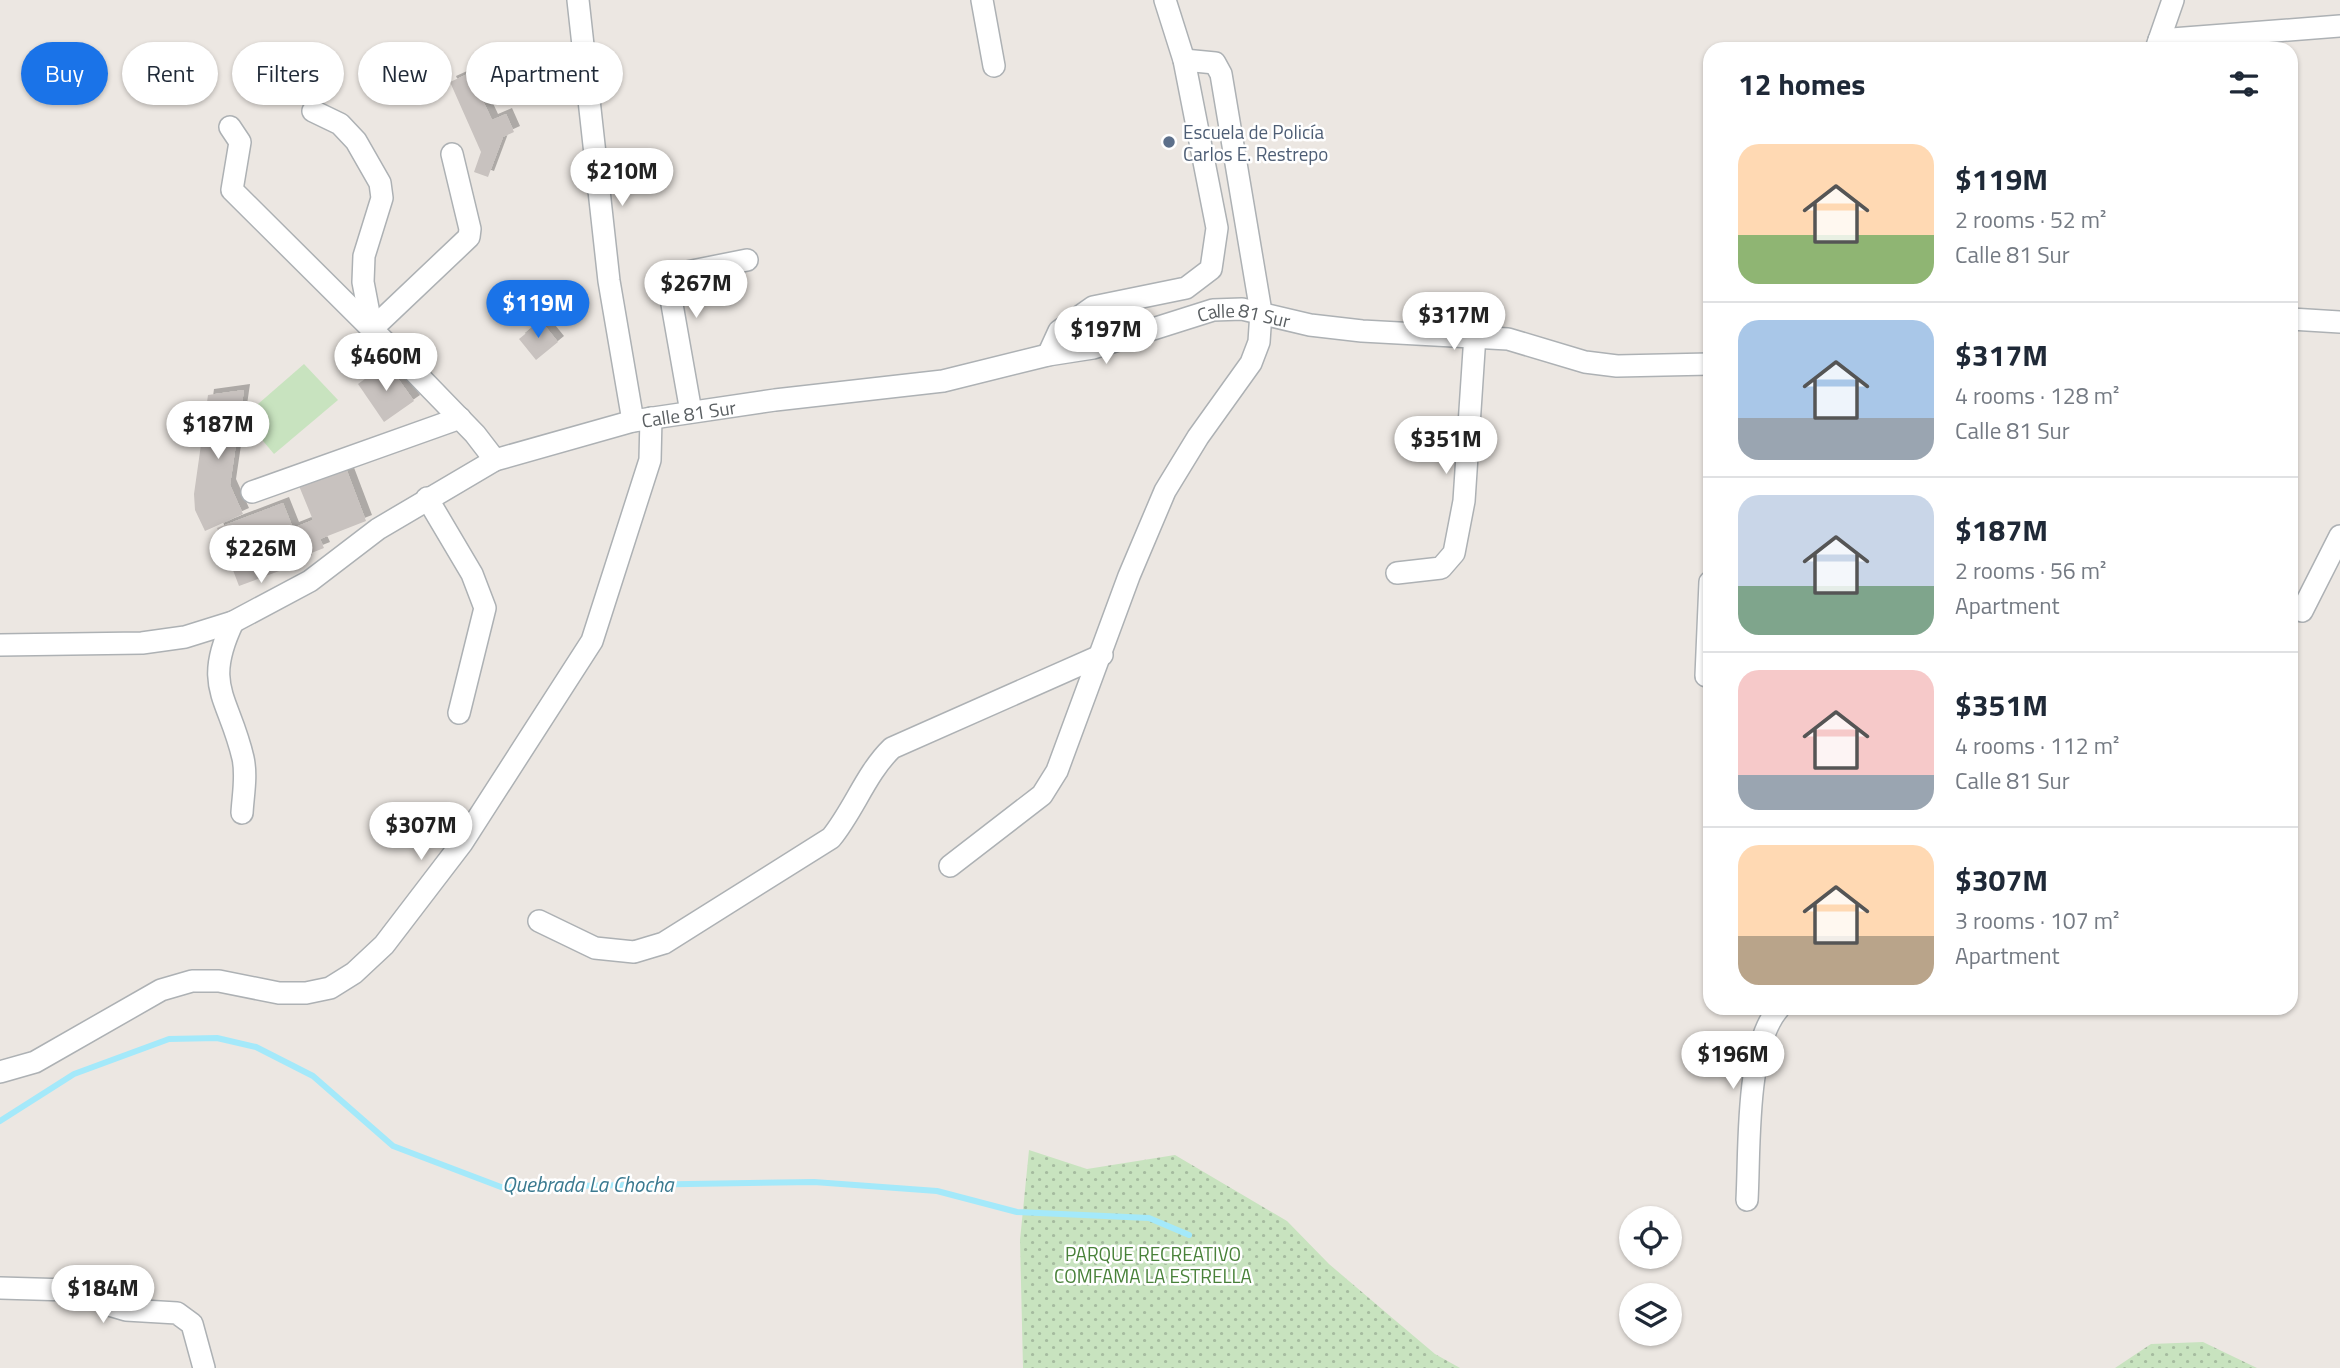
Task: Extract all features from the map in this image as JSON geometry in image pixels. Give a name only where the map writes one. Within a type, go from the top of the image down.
[{"type":"street","points":[[0,1072],[35,1062],[161,990],[192,981],[219,981],[279,993],[306,993],[330,989],[354,973],[383,945],[462,843],[592,641],[650,460],[609,281],[578,0]]},
{"type":"street","points":[[982,0],[994,66]]},
{"type":"street","points":[[1048,355],[1059,331],[1093,307],[1186,288],[1211,269],[1217,228],[1184,60],[1165,0]]},
{"type":"street","points":[[2159,42],[2173,0]]},
{"type":"street","points":[[2187,42],[2340,26]]},
{"type":"street","points":[[950,866],[1042,795],[1057,771],[1129,576],[1165,491],[1198,437],[1251,363],[1259,342],[1261,312],[1221,74],[1215,63],[1184,60]]},
{"type":"street","points":[[313,111],[340,124],[356,141],[380,183],[382,198],[364,256],[363,282],[372,329]]},
{"type":"street","points":[[230,127],[240,142],[232,190],[460,418],[495,460]]},
{"type":"street","points":[[372,329],[469,237],[470,229],[452,154]]},
{"type":"street","points":[[691,412],[667,276],[747,260]]},
{"type":"street","name":"Calle 81 Sur","points":[[0,645],[142,643],[185,637],[233,622],[310,581],[378,529],[495,460],[642,419],[943,381],[1048,355],[1093,348],[1213,310],[1242,309],[1310,325],[1362,331],[1508,338],[1585,362],[1617,366],[1703,364]]},
{"type":"street","points":[[2298,319],[2340,322]]},
{"type":"street","points":[[1397,573],[1441,568],[1454,553],[1469,469],[1475,335]]},
{"type":"street","points":[[252,492],[460,418]]},
{"type":"street","points":[[427,498],[472,574],[483,595],[485,608],[459,713]]},
{"type":"street","points":[[2302,611],[2340,536]]},
{"type":"street","points":[[233,622],[221,648],[217,683],[243,757],[242,813]]},
{"type":"street","points":[[539,921],[595,948],[634,953],[664,943],[831,838],[847,818],[878,762],[892,748],[1102,655]]},
{"type":"street","points":[[1747,1200],[1757,1052],[1765,1027],[1774,1015]]},
{"type":"street","points":[[0,1288],[69,1290],[93,1295],[109,1305],[126,1310],[177,1313],[192,1324],[204,1368]]},
{"type":"green space","points":[[304,364],[338,400],[274,454],[243,417]]},
{"type":"green space","name":"PARQUE RECREATIVO COMFAMA LA ESTRELLA","points":[[1029,1150],[1087,1169],[1175,1155],[1287,1221],[1329,1264],[1390,1316],[1435,1354],[1460,1368],[1023,1368],[1020,1240]]},
{"type":"green space","points":[[2203,1342],[2257,1368],[2115,1368],[2151,1344]]},
{"type":"building","points":[[466,75],[466,105],[485,105],[492,120],[506,114],[514,132],[503,137],[488,177],[474,172],[481,152],[452,81]]},
{"type":"building","points":[[541,321],[558,342],[536,360],[519,339]]},
{"type":"building","points":[[387,363],[414,401],[384,422],[358,384]]},
{"type":"building","points":[[244,390],[230,485],[243,514],[205,531],[195,510],[194,494],[208,395]]},
{"type":"building","points":[[344,463],[366,521],[320,539],[324,548],[304,556],[306,561],[239,586],[217,528],[283,503],[293,528],[313,520],[297,481]]},
{"type":"waterway","name":"Quebrada La Chocha","points":[[0,1121],[74,1074],[169,1039],[217,1038],[256,1047],[313,1076],[393,1146],[501,1187],[814,1182],[937,1191],[1017,1212],[1149,1218],[1189,1235]]},
{"type":"place","name":"Escuela de Policía Carlos E. Restrepo","points":[[1169,142]]}]
